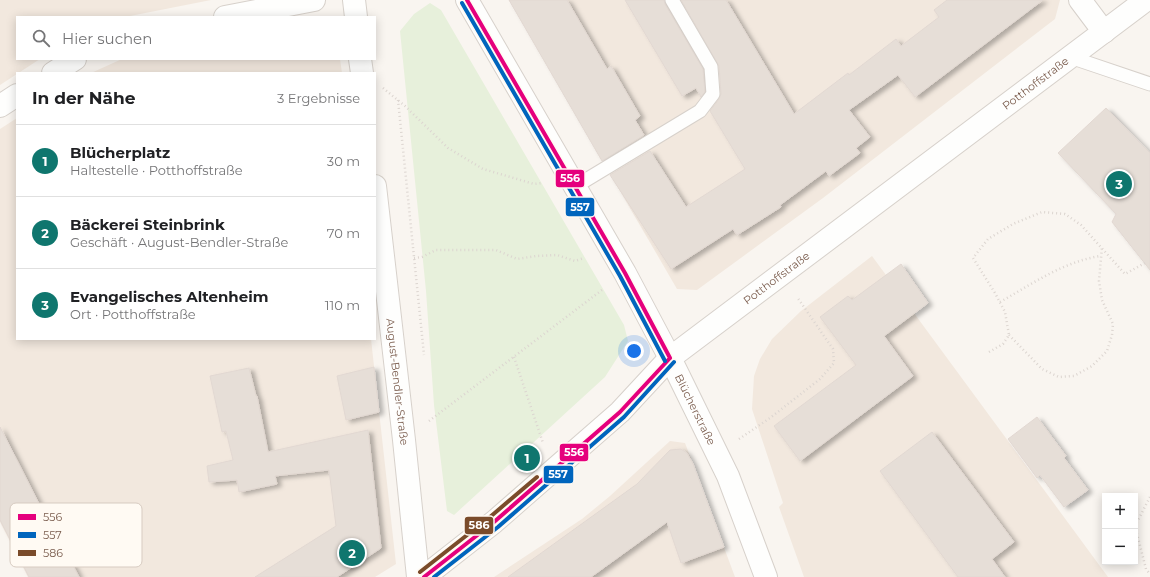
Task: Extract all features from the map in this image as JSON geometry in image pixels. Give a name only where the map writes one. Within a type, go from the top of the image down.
[{"type":"street","points":[[230,16],[314,0]]},
{"type":"street","points":[[354,0],[356,16]]},
{"type":"street","name":"Blücherstraße","points":[[467,0],[574,183],[625,273],[670,358],[728,476],[766,577]]},
{"type":"street","points":[[1080,0],[1104,32]]},
{"type":"street","name":"Potthoffstraße","points":[[424,577],[494,522],[620,412],[670,358],[1146,0]]},
{"type":"street","points":[[55,72],[73,60]]},
{"type":"street","points":[[360,60],[362,72]]},
{"type":"street","points":[[0,106],[16,97]]},
{"type":"street","name":"August-Bendler-Straße","points":[[376,195],[418,577]]},
{"type":"lane","points":[[574,183],[700,111],[713,94],[711,67],[672,0]]},
{"type":"lane","points":[[1070,57],[1150,84]]},
{"type":"path","points":[[381,86],[398,100],[448,148],[483,169],[534,184],[574,183]]},
{"type":"path","points":[[398,100],[424,358]]},
{"type":"path","points":[[989,352],[1003,344],[1008,335],[1005,312],[973,258],[988,239],[1014,224],[1042,212],[1065,214],[1081,225],[1125,274],[1145,263]]},
{"type":"path","points":[[414,258],[422,257],[436,250],[496,250],[517,259],[557,255],[575,261],[609,245]]},
{"type":"path","points":[[1008,335],[1042,370],[1059,377],[1074,376],[1092,366],[1107,351],[1112,335],[1113,324],[1102,300],[1099,281],[1100,256],[1102,247]]},
{"type":"path","points":[[1000,302],[1051,272],[1085,258],[1100,256]]},
{"type":"path","points":[[404,440],[625,273]]},
{"type":"path","points":[[717,453],[770,418],[820,379],[834,363],[833,349],[781,274]]},
{"type":"path","points":[[514,357],[552,471]]},
{"type":"path","points":[[430,412],[431,420]]},
{"type":"path","points":[[1150,497],[1135,526],[1146,569],[1150,574]]},
{"type":"shaded area","points":[[0,0],[211,0],[130,16],[16,16],[16,60],[38,60],[20,72],[16,72],[16,75],[0,85]]},
{"type":"shaded area","points":[[509,0],[1060,0],[1055,19],[823,198],[697,290],[677,289]]},
{"type":"shaded area","points":[[120,60],[340,60],[342,72],[93,72]]},
{"type":"shaded area","points":[[16,119],[16,340],[371,340],[396,564],[375,577],[28,577],[23,567],[142,567],[142,503],[10,503],[10,542],[0,522],[0,129]]},
{"type":"shaded area","points":[[872,256],[1108,577],[804,577],[779,507],[783,503],[752,409],[754,376],[760,359],[772,339],[801,311]]},
{"type":"shaded area","points":[[670,441],[685,443],[735,577],[494,577],[582,519],[610,496]]},
{"type":"green space","points":[[430,3],[441,10],[624,325],[628,341],[605,377],[454,515],[447,511],[434,405],[426,291],[400,31],[414,14]]},
{"type":"building","points":[[509,0],[567,0],[607,69],[611,66],[640,116],[635,120],[644,135],[602,161]]},
{"type":"building","points":[[625,0],[664,0],[703,69],[705,92],[701,97],[696,88],[682,96]]},
{"type":"building","points":[[681,0],[726,0],[794,114],[896,39],[901,46],[939,17],[934,10],[947,0],[1043,0],[915,97],[898,75],[849,110],[870,137],[856,148],[860,153],[829,176],[826,171],[780,205],[781,207],[737,235],[733,229],[671,269],[610,175],[650,151],[686,207],[745,169],[710,111],[721,94],[719,66]]},
{"type":"building","points":[[1106,108],[1150,153],[1150,270],[1112,222],[1116,214],[1058,153]]},
{"type":"building","points":[[901,264],[928,303],[884,336],[913,376],[800,461],[774,426],[856,365],[820,317],[848,296],[852,300]]},
{"type":"building","points":[[374,367],[379,412],[346,420],[337,376]]},
{"type":"building","points":[[249,368],[257,396],[268,452],[368,430],[381,548],[337,577],[255,577],[336,526],[329,470],[275,476],[277,484],[239,492],[237,480],[209,482],[207,466],[233,460],[226,431],[222,432],[210,376]]},
{"type":"building","points":[[1037,417],[1066,456],[1064,458],[1088,490],[1064,507],[1040,475],[1037,478],[1008,439]]},
{"type":"building","points":[[0,427],[39,503],[10,503],[10,540],[0,520]]},
{"type":"building","points":[[932,432],[1014,542],[992,559],[1005,577],[958,577],[880,471]]},
{"type":"building","points":[[681,449],[687,453],[693,464],[724,547],[681,563],[667,522],[591,577],[508,577],[637,484],[670,450]]},
{"type":"building","points":[[24,567],[74,567],[79,577],[29,577]]},
{"type":"transit line","name":"556","points":[[467,0],[625,273],[670,358]]},
{"type":"transit line","name":"557","points":[[462,3],[620,276],[665,361]]},
{"type":"transit line","name":"556","points":[[424,577],[494,522],[620,412],[670,358]]},
{"type":"transit line","name":"557","points":[[434,577],[498,527],[624,417],[674,362]]},
{"type":"transit line","name":"586","points":[[420,572],[490,517],[537,477]]},
{"type":"place","name":"Evangelisches Altenheim","points":[[1119,184]]},
{"type":"place","name":"Blücherplatz","points":[[527,458]]},
{"type":"place","name":"Bäckerei Steinbrink","points":[[352,553]]}]
